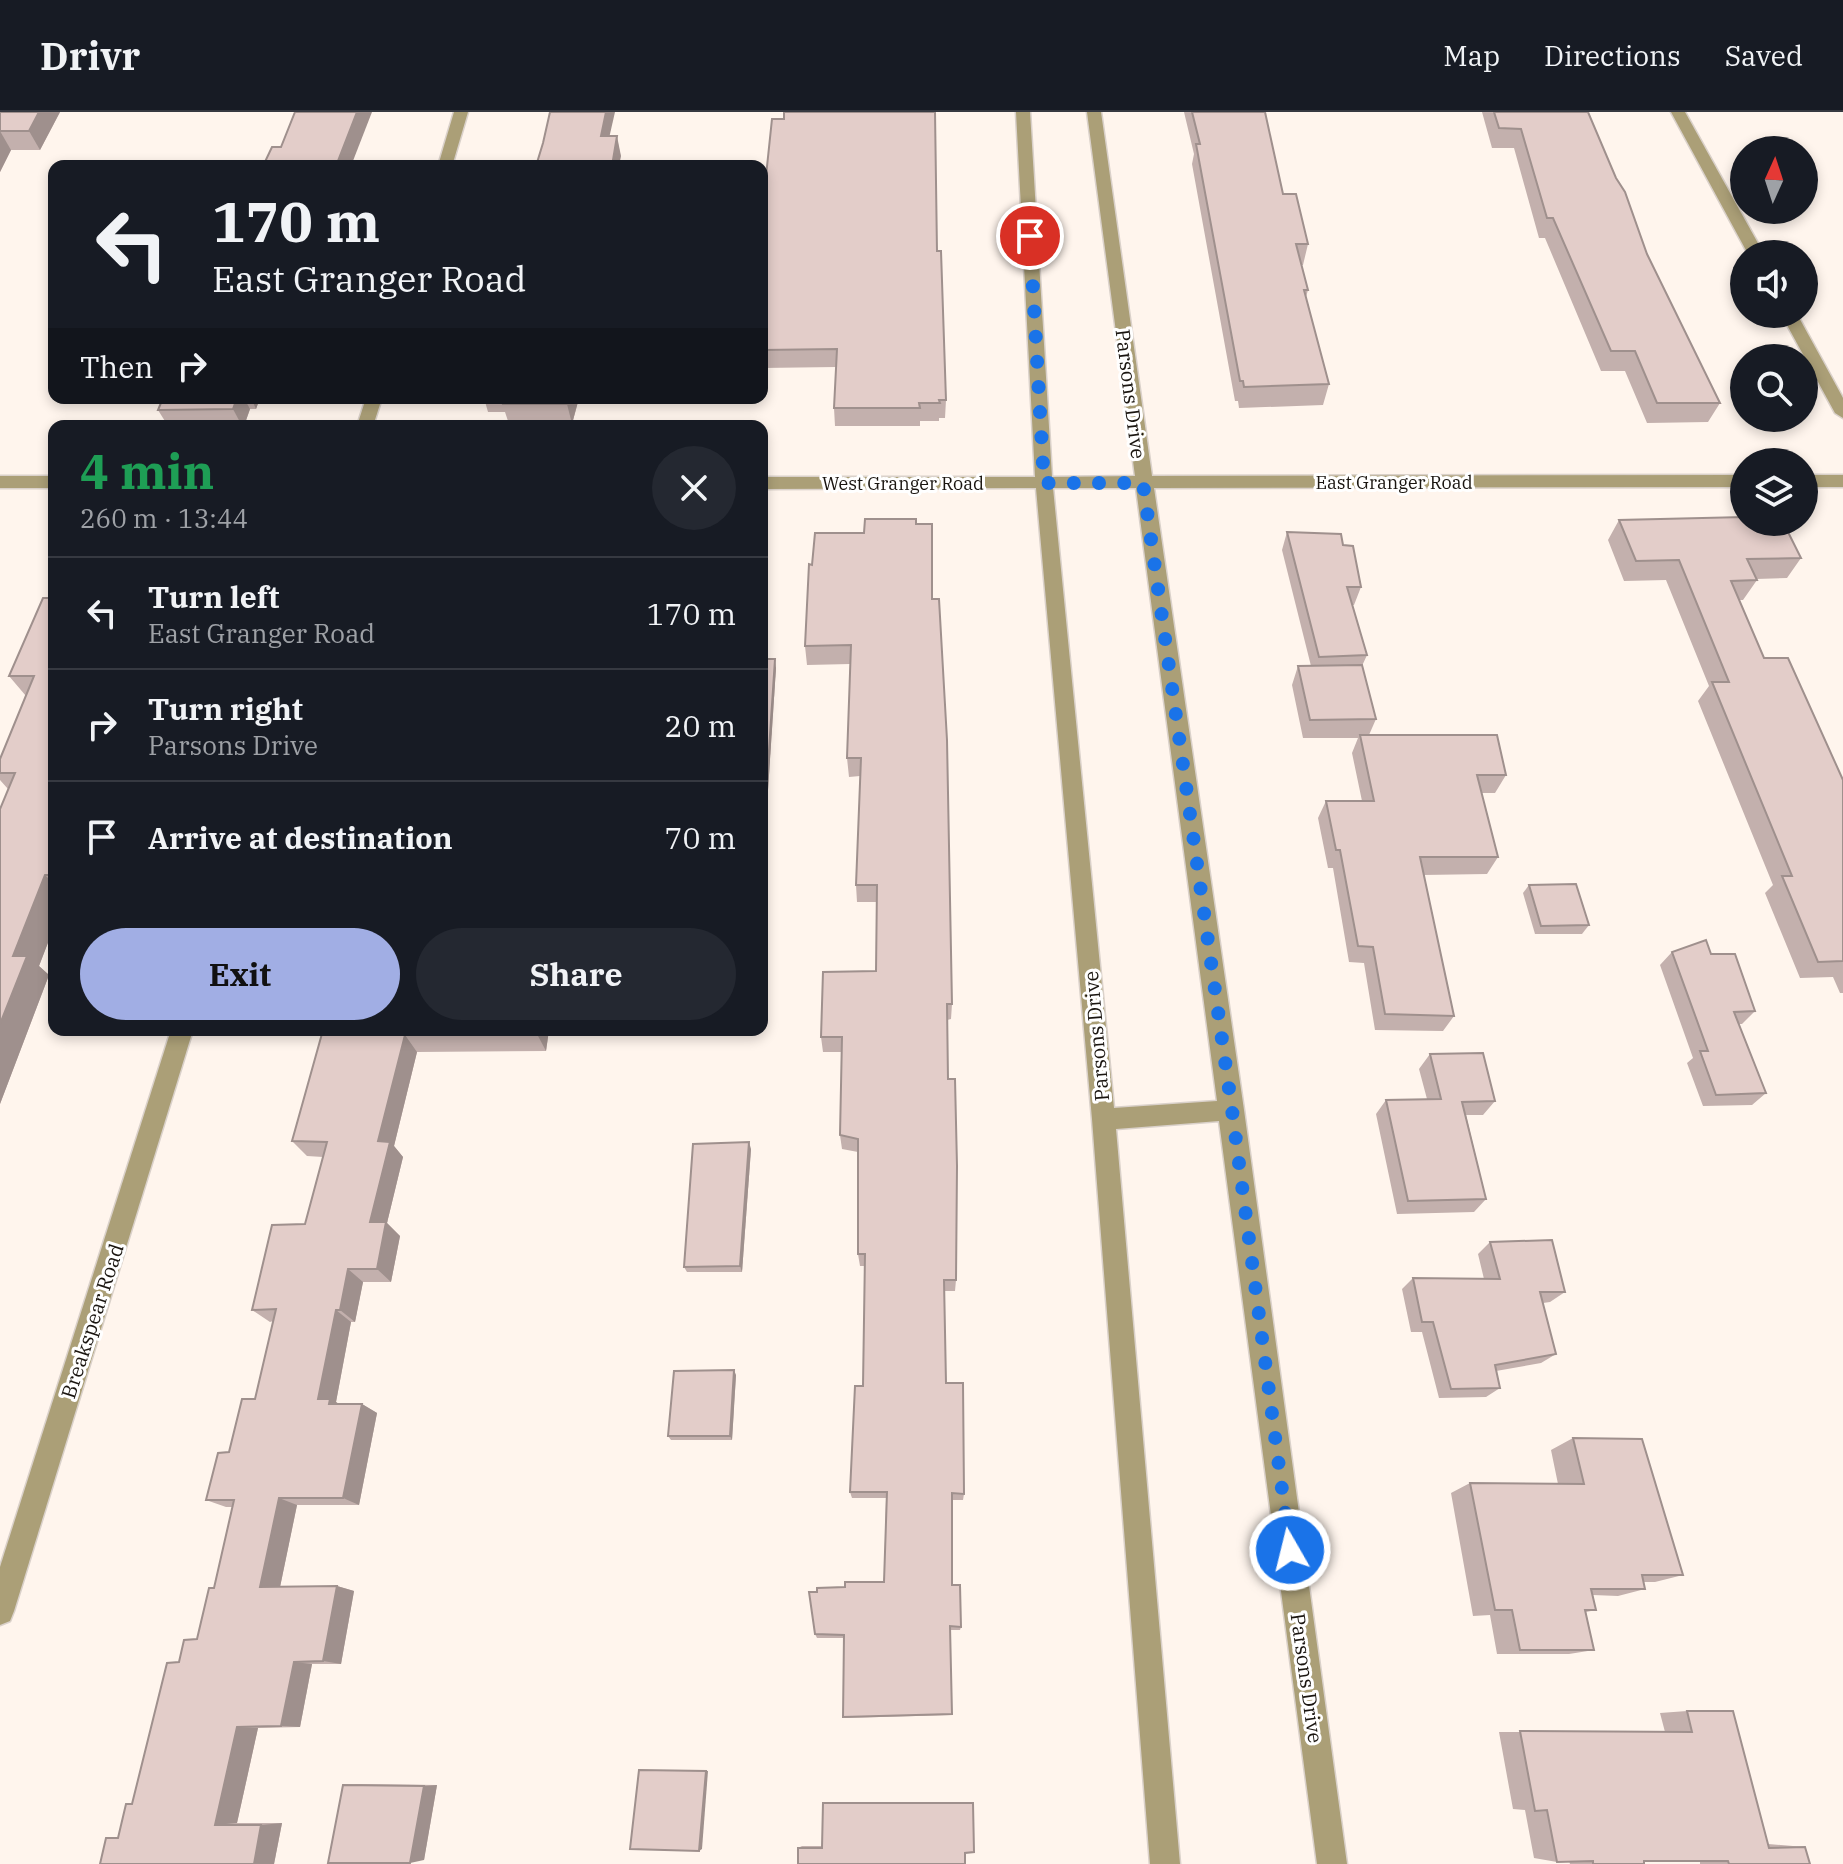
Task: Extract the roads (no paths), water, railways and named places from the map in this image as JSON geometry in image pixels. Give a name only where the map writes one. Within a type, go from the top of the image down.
[{"type":"street","points":[[447,160],[461,112]]},
{"type":"street","name":"Parsons Drive","points":[[1023,112],[1044,483],[1104,1119],[1165,1864]]},
{"type":"street","name":"Parsons Drive","points":[[1094,112],[1232,1110],[1332,1864]]},
{"type":"street","points":[[1678,112],[1748,240]]},
{"type":"street","points":[[1797,328],[1843,413]]},
{"type":"street","name":"East Granger Road","points":[[1044,483],[1730,481]]},
{"type":"street","points":[[1818,481],[1843,481]]},
{"type":"street","points":[[0,482],[48,482]]},
{"type":"street","name":"West Granger Road","points":[[768,483],[1044,483]]},
{"type":"street","name":"Breakspear Road","points":[[0,1611],[180,1036]]},
{"type":"street","points":[[1104,1119],[1232,1110]]}]
